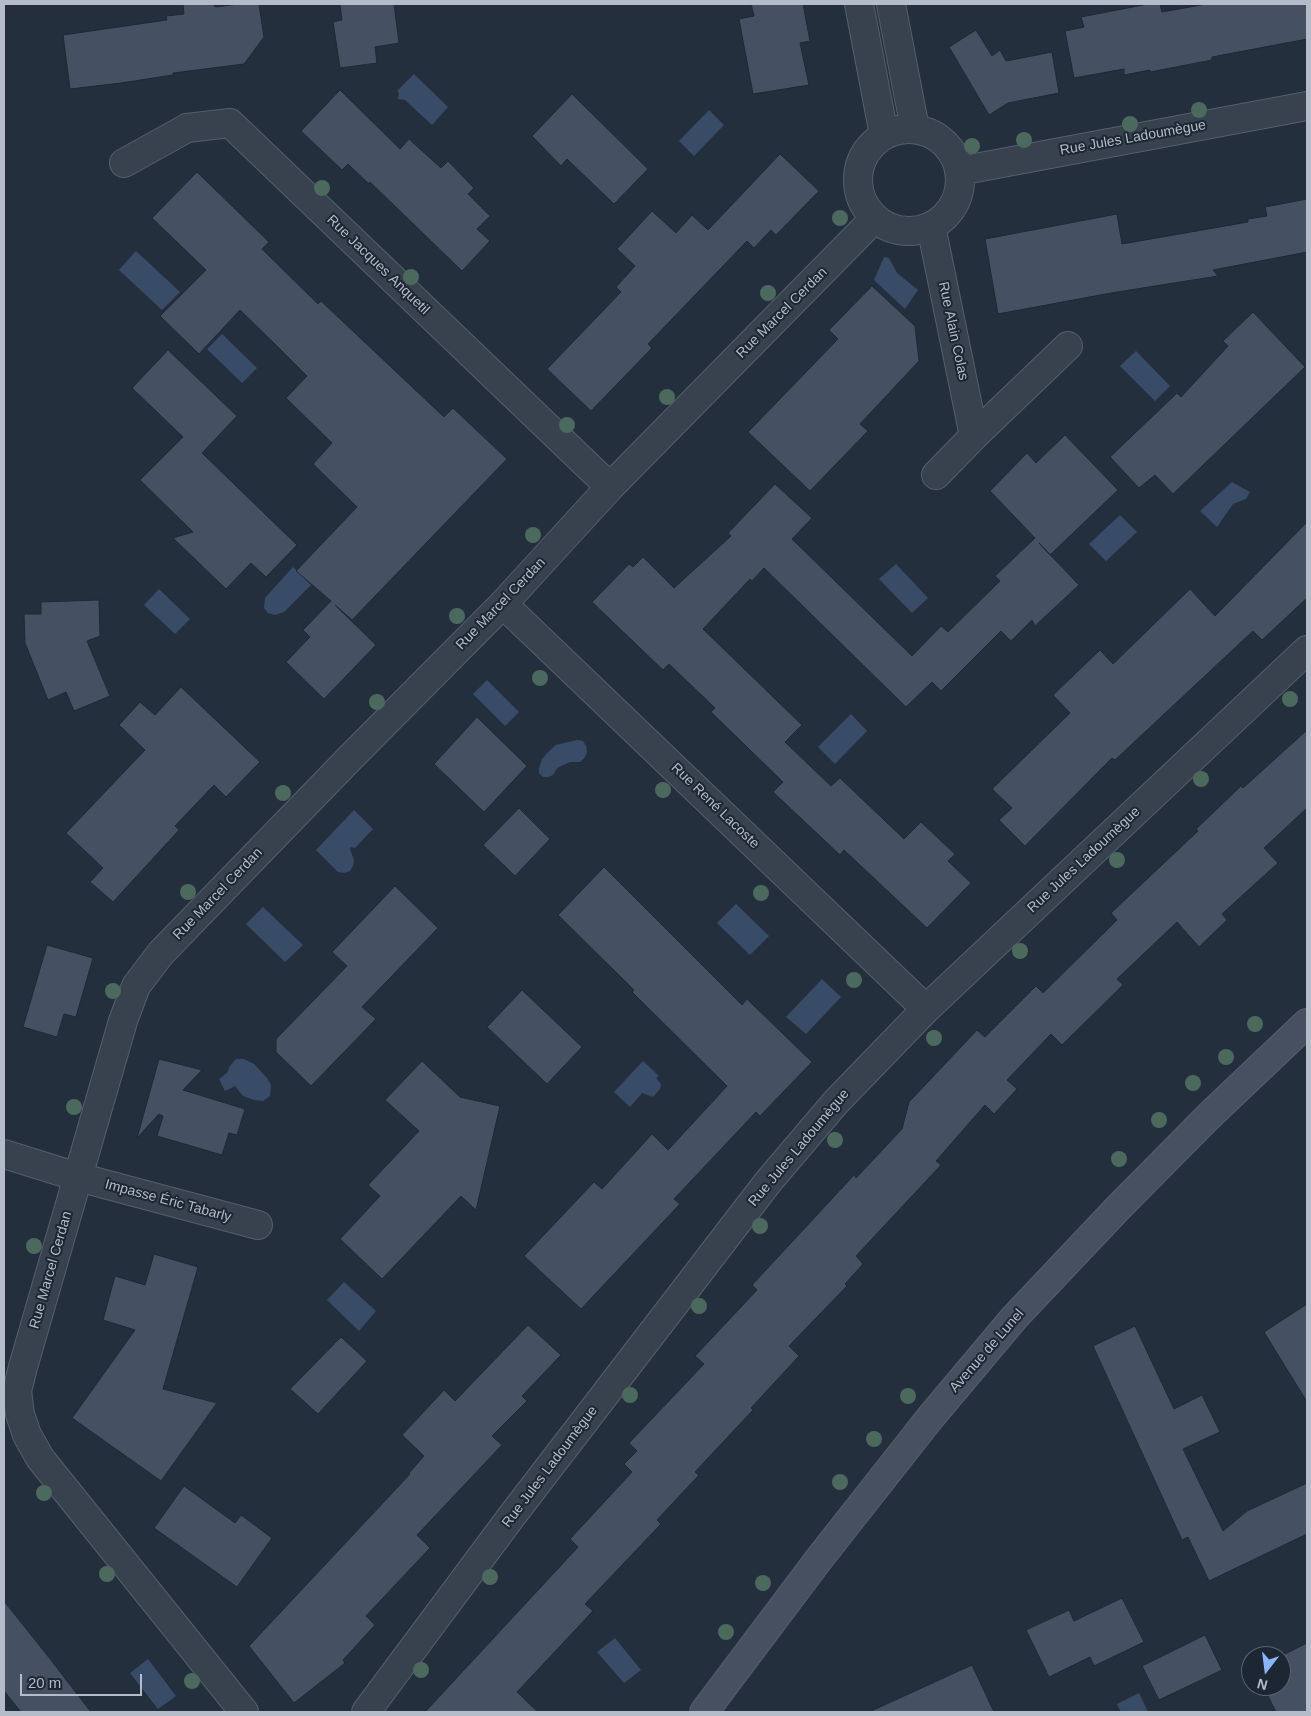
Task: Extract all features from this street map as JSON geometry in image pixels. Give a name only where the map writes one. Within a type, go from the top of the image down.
[{"type":"main road","name":"Avenue de Lunel","points":[[704,1712],[930,1418],[1014,1318],[1195,1130],[1307,1024]]},
{"type":"street","points":[[860,4],[884,135]]},
{"type":"street","points":[[891,4],[915,129]]},
{"type":"street","name":"Rue Jules Ladoumègue","points":[[959,171],[1307,106]]},
{"type":"street","name":"Rue Jacques Anquetil","points":[[124,163],[187,128],[230,123],[610,487]]},
{"type":"street","points":[[915,129],[935,136],[951,151],[959,171],[960,187],[954,203],[945,216],[931,226],[917,231],[887,226],[875,218],[865,205],[859,190],[858,174],[862,159],[871,145],[884,135],[899,130],[915,129]]},
{"type":"street","name":"Rue Marcel Cerdan","points":[[244,1712],[40,1458],[27,1434],[20,1414],[17,1391],[23,1367],[123,1022],[136,986],[161,953],[503,604],[610,487],[875,218]]},
{"type":"street","name":"Rue Alain Colas","points":[[931,226],[974,436]]},
{"type":"street","points":[[936,475],[1068,346]]},
{"type":"street","name":"Rue René Lacoste","points":[[503,604],[926,1009]]},
{"type":"street","name":"Rue Jules Ladoumègue","points":[[366,1712],[517,1509],[768,1182],[836,1102],[926,1009],[1307,650]]},
{"type":"street","name":"Impasse Éric Tabarly","points":[[4,1154],[258,1226]]},
{"type":"water","points":[[414,74],[448,107],[432,125],[405,100],[398,99],[399,93],[397,91]]},
{"type":"water","points":[[709,110],[724,125],[694,156],[679,141]]},
{"type":"water","points":[[136,251],[180,292],[162,310],[119,270]]},
{"type":"water","points":[[884,257],[889,258],[897,273],[918,290],[905,309],[874,280]]},
{"type":"water","points":[[222,334],[257,368],[242,383],[207,349]]},
{"type":"water","points":[[1136,351],[1170,386],[1155,401],[1120,366]]},
{"type":"water","points":[[1232,482],[1250,492],[1246,499],[1233,504],[1217,527],[1200,511]]},
{"type":"water","points":[[1120,515],[1137,532],[1106,561],[1089,544]]},
{"type":"water","points":[[896,564],[928,598],[912,613],[879,579]]},
{"type":"water","points":[[293,567],[311,585],[284,612],[275,615],[268,613],[264,608],[265,598]]},
{"type":"water","points":[[159,589],[190,619],[175,634],[144,605]]},
{"type":"water","points":[[487,680],[519,712],[505,726],[473,694]]},
{"type":"water","points":[[851,714],[867,731],[835,764],[818,747]]},
{"type":"water","points":[[577,740],[583,741],[587,752],[580,762],[570,762],[557,768],[553,775],[548,777],[543,777],[539,773],[542,759],[556,745]]},
{"type":"water","points":[[354,810],[373,829],[355,848],[351,847],[354,860],[350,871],[338,872],[316,850]]},
{"type":"water","points":[[736,904],[769,936],[750,955],[717,923]]},
{"type":"water","points":[[263,907],[303,945],[285,962],[246,924]]},
{"type":"water","points":[[822,979],[841,997],[806,1034],[786,1017]]},
{"type":"water","points":[[236,1059],[244,1059],[254,1064],[267,1078],[271,1085],[270,1096],[263,1101],[254,1100],[243,1096],[235,1086],[225,1091],[219,1079],[227,1073]]},
{"type":"water","points":[[643,1061],[659,1076],[656,1078],[661,1084],[660,1089],[653,1097],[642,1093],[630,1107],[614,1092]]},
{"type":"water","points":[[344,1282],[376,1311],[359,1331],[327,1300]]},
{"type":"water","points":[[615,1638],[641,1670],[624,1683],[597,1652]]},
{"type":"water","points":[[148,1659],[176,1696],[158,1709],[130,1673]]},
{"type":"water","points":[[1139,1693],[1148,1712],[1121,1712],[1117,1704]]},
{"type":"building","points":[[183,4],[212,4],[216,7],[259,4],[264,37],[244,64],[70,89],[63,35],[167,20],[166,16],[184,14]]},
{"type":"building","points":[[340,4],[394,4],[399,43],[375,47],[377,63],[340,68],[333,22],[342,20]]},
{"type":"building","points":[[751,4],[803,4],[810,41],[800,43],[809,85],[753,94],[739,19],[754,16]]},
{"type":"building","points":[[1148,4],[1160,4],[1162,12],[1206,4],[1307,4],[1307,39],[1212,57],[1212,60],[1150,72],[1150,70],[1124,75],[1124,69],[1074,78],[1065,31],[1084,27],[1081,17]]},
{"type":"building","points":[[976,30],[992,56],[1000,50],[1006,61],[1052,52],[1059,93],[1008,103],[989,115],[949,47]]},
{"type":"building","points":[[340,90],[400,149],[409,139],[441,168],[448,161],[474,188],[468,194],[490,216],[477,229],[490,241],[462,271],[370,182],[369,184],[348,164],[342,170],[301,131]]},
{"type":"building","points":[[572,94],[648,169],[614,204],[567,159],[561,166],[532,136]]},
{"type":"building","points":[[780,154],[819,191],[776,235],[771,230],[754,248],[747,241],[648,344],[652,348],[591,411],[547,369],[621,292],[616,287],[635,266],[617,249],[652,211],[676,233],[692,215],[708,230]]},
{"type":"building","points":[[197,172],[269,242],[262,249],[318,304],[321,301],[444,417],[453,408],[507,459],[352,620],[335,605],[376,645],[324,699],[286,662],[310,637],[303,630],[331,601],[296,571],[357,507],[313,464],[332,443],[286,398],[307,376],[240,310],[199,354],[160,316],[206,270],[152,218]]},
{"type":"building","points":[[1307,199],[1307,252],[1213,270],[1218,276],[998,314],[985,239],[1117,214],[1122,244],[1248,222],[1248,219],[1267,216],[1265,207]]},
{"type":"building","points":[[872,286],[915,326],[919,361],[860,424],[868,431],[810,491],[748,432],[838,339],[829,330]]},
{"type":"building","points":[[1253,312],[1305,367],[1173,494],[1155,475],[1139,488],[1110,457],[1177,393],[1181,397],[1228,346],[1223,341]]},
{"type":"building","points":[[168,350],[237,416],[202,453],[297,545],[266,577],[251,563],[226,589],[173,538],[193,532],[140,480],[183,437],[132,388]]},
{"type":"building","points":[[1065,435],[1118,490],[1050,555],[1079,585],[1035,626],[1032,620],[1011,641],[1001,631],[941,691],[932,682],[906,707],[764,568],[752,581],[750,579],[703,629],[802,725],[785,742],[831,786],[840,778],[904,839],[921,822],[955,854],[948,861],[971,883],[927,928],[844,850],[840,855],[773,792],[783,782],[711,712],[715,708],[669,664],[663,670],[592,602],[629,564],[633,567],[643,557],[674,588],[731,536],[728,533],[775,484],[812,518],[792,539],[912,656],[941,626],[948,632],[1000,581],[995,576],[1035,538],[990,491],[1027,453],[1036,463]]},
{"type":"building","points":[[1307,522],[1307,598],[1262,640],[1253,631],[1115,760],[1112,758],[1025,846],[999,820],[1012,808],[992,789],[1070,713],[1053,695],[1100,650],[1113,664],[1190,589],[1215,616]]},
{"type":"building","points":[[99,600],[100,636],[87,641],[110,696],[74,711],[66,692],[48,700],[25,643],[24,614],[41,614],[41,602]]},
{"type":"building","points":[[181,687],[260,762],[226,797],[214,785],[175,826],[179,830],[113,902],[90,882],[103,868],[66,833],[145,750],[119,725],[140,702],[155,715]]},
{"type":"building","points":[[477,717],[527,766],[484,812],[434,764]]},
{"type":"building","points":[[1307,730],[1307,808],[1264,848],[1278,863],[1222,914],[1227,920],[1199,947],[1177,922],[1117,979],[1123,985],[1062,1045],[1051,1034],[1007,1080],[1017,1089],[994,1114],[985,1105],[936,1161],[941,1165],[856,1256],[863,1264],[845,1284],[847,1286],[789,1346],[799,1356],[751,1408],[753,1410],[695,1472],[699,1475],[657,1520],[661,1524],[585,1604],[593,1611],[517,1692],[538,1712],[425,1712],[578,1547],[570,1539],[632,1472],[624,1464],[637,1451],[629,1443],[704,1364],[695,1356],[757,1290],[752,1285],[854,1175],[856,1178],[902,1129],[909,1102],[977,1030],[985,1037],[1036,986],[1043,993],[1117,920],[1111,913],[1198,831],[1196,829],[1241,786],[1243,788]]},
{"type":"building","points":[[519,808],[550,839],[515,876],[483,845]]},
{"type":"building","points":[[604,867],[742,1005],[747,999],[812,1062],[760,1116],[756,1112],[674,1199],[680,1204],[581,1309],[524,1256],[594,1182],[602,1189],[652,1134],[668,1150],[727,1086],[558,915]]},
{"type":"building","points":[[395,886],[438,928],[362,1007],[376,1019],[311,1086],[276,1052],[276,1039],[347,966],[332,952]]},
{"type":"building","points":[[47,945],[93,958],[76,1017],[64,1014],[57,1037],[23,1027]]},
{"type":"building","points":[[522,990],[582,1047],[547,1084],[487,1027]]},
{"type":"building","points":[[159,1059],[202,1070],[183,1090],[245,1109],[237,1135],[229,1133],[222,1155],[157,1136],[163,1116],[159,1114],[137,1138]]},
{"type":"building","points":[[422,1061],[460,1097],[500,1106],[476,1210],[461,1196],[382,1279],[340,1239],[380,1196],[368,1185],[419,1131],[385,1100]]},
{"type":"building","points":[[154,1254],[198,1267],[163,1389],[217,1403],[161,1481],[72,1418],[135,1330],[103,1320],[115,1276],[145,1285]]},
{"type":"building","points":[[1307,1304],[1307,1402],[1264,1332]]},
{"type":"building","points":[[528,1325],[561,1355],[522,1396],[527,1401],[492,1436],[502,1445],[417,1535],[430,1548],[366,1616],[375,1625],[343,1660],[345,1663],[294,1703],[249,1646],[410,1474],[424,1456],[402,1435],[444,1390],[455,1401]]},
{"type":"building","points":[[1135,1326],[1174,1409],[1202,1395],[1220,1432],[1183,1449],[1223,1531],[1247,1511],[1307,1483],[1307,1534],[1209,1581],[1188,1537],[1182,1540],[1093,1346]]},
{"type":"building","points":[[341,1337],[367,1361],[318,1414],[290,1389]]},
{"type":"building","points":[[184,1486],[235,1523],[241,1515],[272,1538],[237,1587],[154,1528]]},
{"type":"building","points":[[1122,1598],[1144,1642],[1094,1666],[1090,1657],[1049,1677],[1026,1630],[1069,1610],[1074,1621]]},
{"type":"building","points":[[4,1601],[91,1712],[21,1712],[4,1691]]},
{"type":"building","points":[[1205,1635],[1222,1670],[1159,1700],[1142,1666]]},
{"type":"building","points":[[1307,1643],[1307,1712],[1276,1712],[1268,1696],[1291,1696],[1291,1651]]},
{"type":"building","points":[[972,1665],[994,1712],[869,1712]]}]
